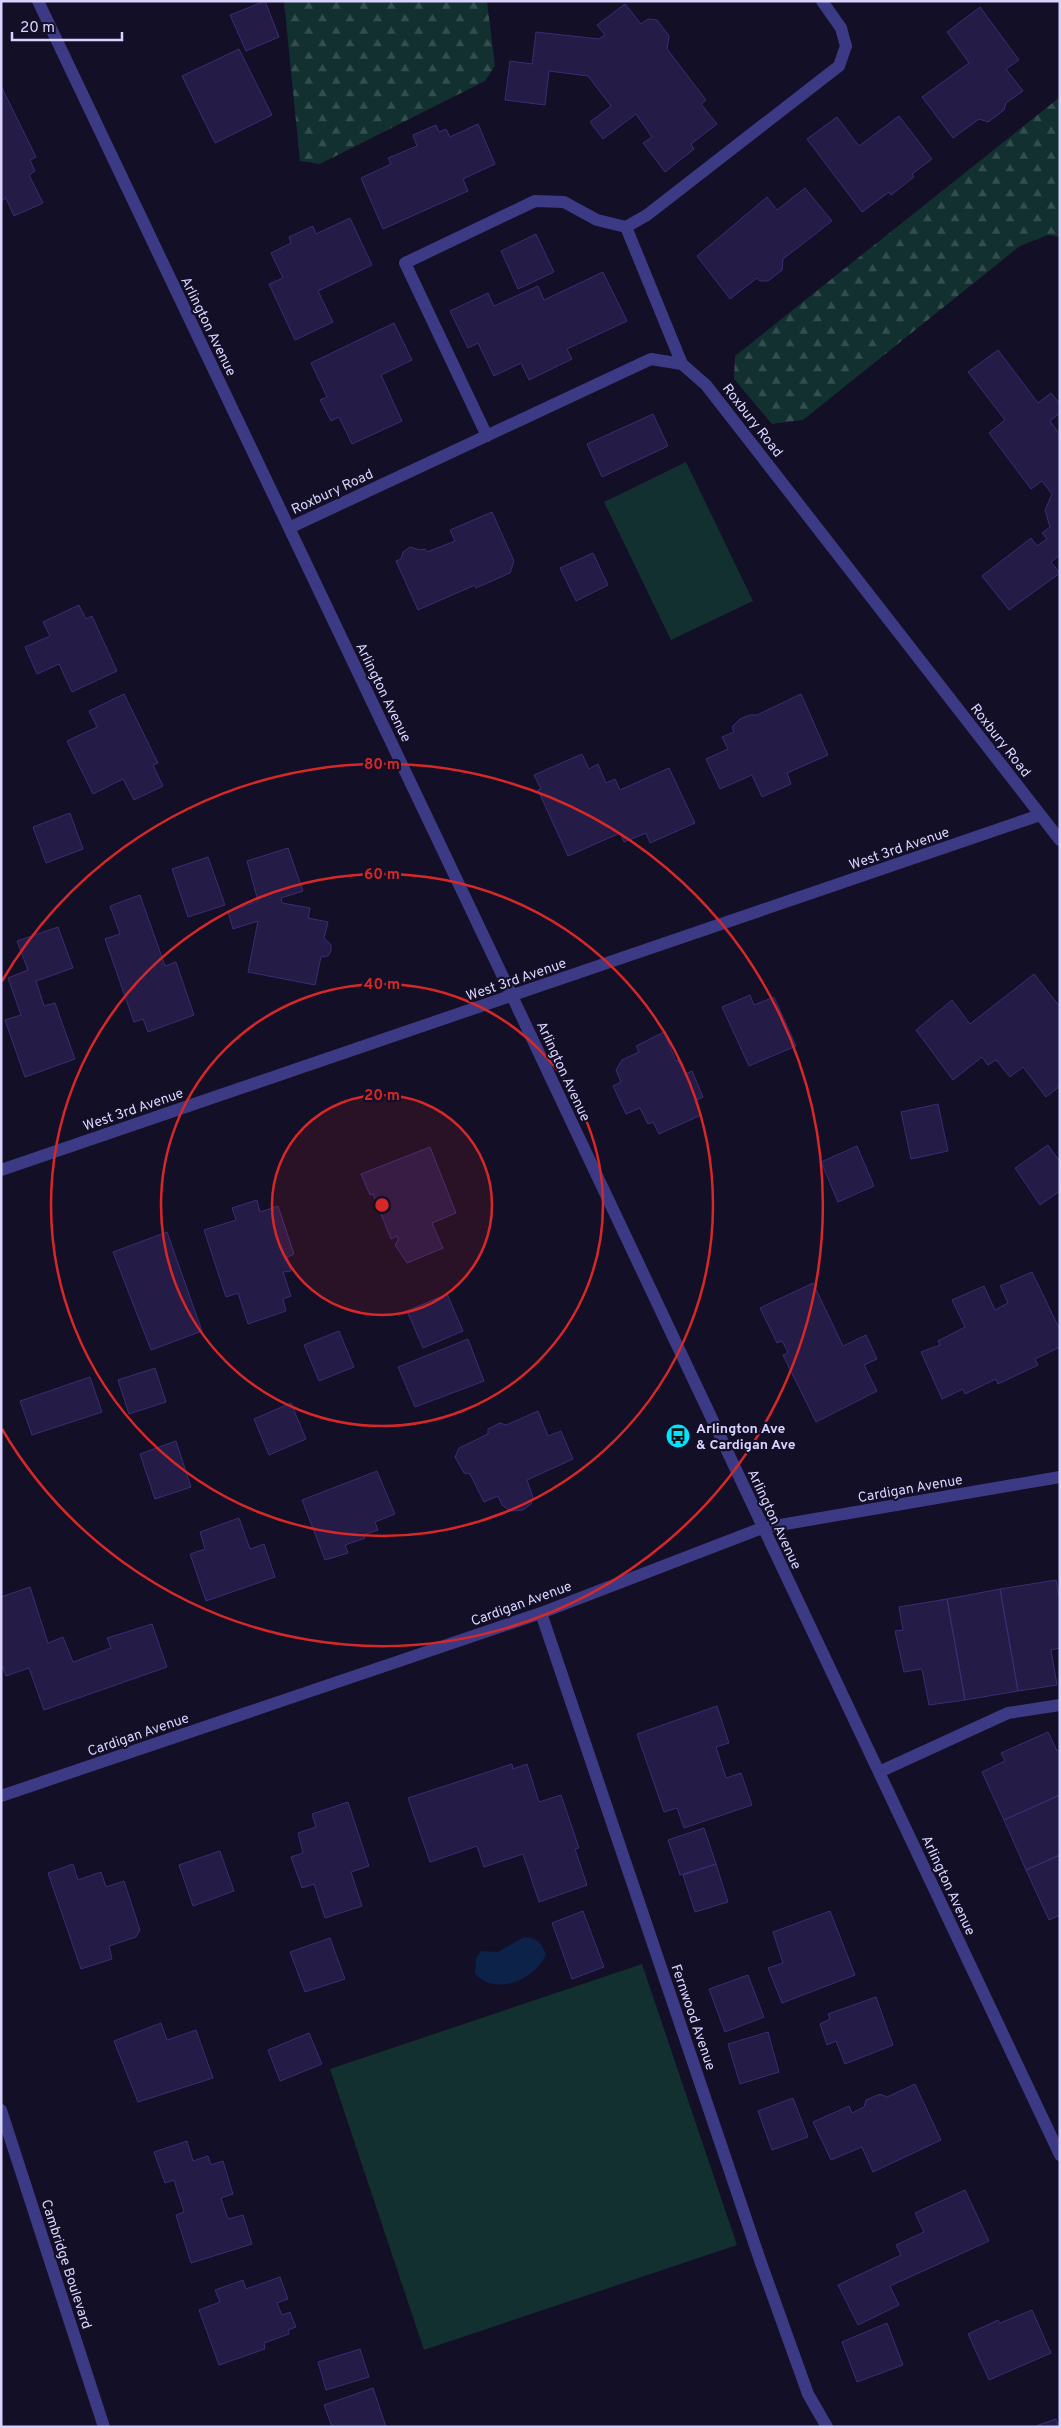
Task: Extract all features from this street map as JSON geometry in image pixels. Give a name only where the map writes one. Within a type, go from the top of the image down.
[{"type":"street","name":"Arlington Avenue","points":[[38,1],[513,997],[762,1528],[1060,2155]]},
{"type":"street","points":[[487,436],[405,263],[535,201],[564,202],[597,220],[626,227],[647,216],[839,66],[846,46],[841,28],[822,1]]},
{"type":"street","points":[[626,227],[682,364]]},
{"type":"street","name":"Roxbury Road","points":[[289,528],[651,358],[682,364],[706,385],[1060,840]]},
{"type":"street","name":"West 3rd Avenue","points":[[1,1170],[513,997],[1040,815]]},
{"type":"street","name":"Cardigan Avenue","points":[[1,1796],[541,1613],[762,1528],[1060,1477]]},
{"type":"street","name":"Fernwood Avenue","points":[[541,1613],[764,2272],[808,2394],[828,2427]]},
{"type":"street","points":[[879,1772],[1008,1713],[1060,1705]]},
{"type":"street","name":"Cambridge Boulevard","points":[[1,2110],[104,2427]]},
{"type":"green space","points":[[284,1],[487,1],[495,66],[485,81],[320,164],[300,161]]},
{"type":"green space","points":[[1060,97],[1060,237],[1048,235],[1020,246],[803,420],[772,424],[734,379],[735,356]]},
{"type":"green space","points":[[686,462],[753,601],[671,640],[604,502]]},
{"type":"green space","points":[[642,1964],[737,2245],[424,2350],[330,2069]]},
{"type":"water","points":[[524,1937],[538,1941],[546,1954],[534,1971],[515,1982],[504,1984],[484,1981],[475,1974],[476,1958],[481,1951],[498,1952]]},
{"type":"building","points":[[265,1],[279,37],[246,51],[230,15]]},
{"type":"building","points":[[625,4],[641,24],[648,19],[657,20],[669,36],[667,49],[706,100],[701,104],[717,124],[691,144],[694,149],[665,172],[643,143],[652,137],[636,114],[603,139],[590,122],[611,106],[588,76],[549,71],[545,105],[505,100],[510,61],[532,64],[536,32],[599,39],[605,35],[597,25]]},
{"type":"building","points":[[980,7],[1019,60],[1006,69],[1023,91],[1006,103],[1004,110],[988,122],[979,119],[953,138],[922,97],[969,63],[947,32]]},
{"type":"building","points":[[239,49],[272,115],[215,143],[182,76]]},
{"type":"building","points":[[1,86],[36,157],[30,160],[35,171],[29,175],[43,203],[14,216],[6,198],[1,201]]},
{"type":"building","points":[[899,116],[932,159],[912,174],[914,177],[891,195],[889,192],[862,212],[807,139],[837,117],[859,146]]},
{"type":"building","points":[[478,124],[495,164],[463,179],[468,191],[383,229],[361,178],[391,164],[388,158],[417,146],[413,135],[436,125],[439,132],[446,129],[450,137]]},
{"type":"building","points":[[805,188],[832,221],[783,259],[782,270],[768,281],[760,281],[757,278],[730,299],[697,256],[767,197],[777,210]]},
{"type":"building","points":[[350,218],[372,265],[318,291],[333,322],[295,340],[269,284],[283,278],[271,253],[291,243],[289,237],[313,226],[316,234]]},
{"type":"building","points":[[536,234],[554,272],[518,289],[501,251]]},
{"type":"building","points":[[603,272],[627,321],[567,349],[572,359],[529,380],[521,363],[494,376],[478,343],[468,348],[450,311],[488,293],[494,306],[538,286],[544,300]]},
{"type":"building","points":[[394,323],[412,360],[381,375],[402,421],[352,444],[339,417],[331,421],[320,400],[327,397],[311,363]]},
{"type":"building","points":[[998,350],[1038,403],[1051,393],[1060,404],[1060,413],[1050,421],[1060,435],[1060,555],[1051,562],[1060,573],[1009,610],[982,576],[1031,538],[1037,546],[1047,539],[1042,533],[1050,527],[1045,510],[1052,494],[1042,481],[1031,489],[989,433],[1005,420],[968,372]]},
{"type":"building","points":[[653,414],[668,446],[602,477],[587,444]]},
{"type":"building","points":[[492,512],[514,561],[510,573],[476,588],[475,585],[418,610],[396,561],[401,559],[403,552],[410,547],[420,550],[425,549],[427,552],[455,541],[450,530]]},
{"type":"building","points":[[593,553],[608,585],[576,601],[560,568]]},
{"type":"building","points":[[79,605],[86,619],[92,616],[117,671],[72,692],[59,664],[37,674],[25,647],[50,636],[43,622]]},
{"type":"building","points":[[124,694],[158,763],[153,765],[163,786],[134,800],[123,779],[93,794],[67,741],[97,727],[89,711]]},
{"type":"building","points":[[801,694],[828,755],[787,773],[791,784],[762,797],[752,775],[720,789],[706,759],[728,749],[722,737],[734,732],[732,727],[740,719],[750,715],[757,715]]},
{"type":"building","points":[[582,754],[589,769],[598,764],[606,783],[615,779],[620,790],[669,768],[695,823],[650,843],[646,833],[624,842],[620,833],[568,856],[538,790],[541,789],[534,775]]},
{"type":"building","points":[[70,813],[83,849],[46,863],[33,827]]},
{"type":"building","points":[[288,848],[303,891],[281,898],[282,903],[310,908],[308,918],[328,922],[324,938],[331,945],[331,951],[328,956],[321,957],[315,985],[248,972],[258,921],[233,929],[228,912],[258,901],[247,861]]},
{"type":"building","points":[[208,857],[225,905],[188,917],[172,869]]},
{"type":"building","points":[[140,895],[165,966],[176,962],[194,1015],[148,1032],[143,1019],[134,1022],[105,939],[120,934],[110,906]]},
{"type":"building","points":[[58,927],[73,968],[36,981],[44,1006],[55,1003],[75,1059],[25,1077],[5,1020],[21,1015],[8,978],[28,970],[17,941]]},
{"type":"building","points":[[1034,974],[1060,1007],[1060,1086],[1046,1097],[1023,1067],[1010,1077],[996,1060],[988,1065],[982,1057],[953,1080],[916,1030],[952,1000],[970,1024]]},
{"type":"building","points":[[750,995],[754,1005],[774,997],[796,1046],[749,1066],[722,1007]]},
{"type":"building","points":[[664,1032],[676,1061],[678,1060],[685,1074],[692,1071],[703,1097],[695,1101],[701,1115],[659,1134],[653,1122],[648,1124],[640,1108],[626,1114],[613,1086],[621,1082],[616,1070],[622,1060],[639,1052],[636,1046]]},
{"type":"building","points":[[938,1104],[948,1151],[911,1159],[901,1112]]},
{"type":"building","points":[[1048,1145],[1060,1162],[1060,1191],[1040,1205],[1015,1168]]},
{"type":"building","points":[[857,1146],[874,1186],[838,1202],[821,1162]]},
{"type":"building","points":[[430,1147],[456,1213],[432,1223],[443,1248],[407,1263],[395,1245],[398,1240],[397,1236],[391,1239],[373,1194],[370,1195],[361,1174]]},
{"type":"building","points":[[257,1200],[260,1212],[278,1206],[294,1254],[287,1257],[291,1271],[283,1272],[291,1296],[283,1299],[286,1311],[248,1324],[238,1293],[226,1297],[204,1230],[236,1220],[232,1208]]},
{"type":"building","points":[[167,1232],[202,1331],[151,1350],[113,1252]]},
{"type":"building","points":[[1032,1272],[1060,1330],[1060,1347],[1035,1359],[1038,1365],[998,1384],[996,1379],[965,1394],[963,1389],[942,1399],[921,1352],[940,1345],[938,1341],[965,1327],[952,1300],[984,1286],[995,1310],[1008,1303],[1000,1286]]},
{"type":"building","points":[[813,1283],[843,1346],[866,1335],[877,1359],[864,1365],[877,1391],[816,1422],[783,1355],[788,1353],[787,1350],[782,1341],[777,1343],[760,1308]]},
{"type":"building","points":[[447,1294],[463,1331],[423,1348],[407,1311]]},
{"type":"building","points":[[339,1331],[354,1367],[319,1381],[304,1345]]},
{"type":"building","points":[[468,1339],[484,1381],[415,1407],[398,1367]]},
{"type":"building","points":[[155,1368],[166,1402],[129,1414],[118,1380]]},
{"type":"building","points":[[90,1377],[102,1412],[32,1435],[20,1401]]},
{"type":"building","points":[[291,1403],[306,1439],[269,1455],[254,1419]]},
{"type":"building","points":[[538,1411],[548,1436],[561,1431],[573,1459],[527,1480],[533,1498],[531,1504],[523,1510],[513,1511],[507,1509],[502,1505],[498,1496],[484,1502],[470,1474],[464,1473],[455,1457],[459,1448],[488,1434],[488,1429],[500,1423],[506,1425]]},
{"type":"building","points":[[176,1441],[191,1487],[155,1499],[140,1454]]},
{"type":"building","points":[[377,1471],[395,1514],[375,1522],[378,1530],[363,1535],[365,1538],[345,1545],[348,1553],[325,1560],[302,1500]]},
{"type":"building","points":[[239,1518],[250,1549],[264,1544],[275,1577],[206,1601],[190,1554],[205,1549],[200,1532]]},
{"type":"building","points":[[1056,1580],[1060,1601],[1060,1648],[1051,1650],[1057,1685],[1018,1691],[1000,1589]]},
{"type":"building","points":[[30,1587],[48,1643],[63,1637],[73,1662],[111,1648],[107,1638],[152,1624],[167,1667],[44,1710],[29,1668],[6,1676],[1,1663],[1,1597]]},
{"type":"building","points":[[1000,1589],[1018,1691],[965,1700],[947,1599]]},
{"type":"building","points":[[947,1599],[965,1700],[929,1705],[922,1669],[904,1672],[895,1631],[903,1630],[899,1607]]},
{"type":"building","points":[[717,1706],[729,1743],[716,1747],[726,1778],[741,1773],[752,1805],[684,1828],[677,1808],[664,1812],[637,1734]]},
{"type":"building","points":[[1048,1732],[1057,1751],[1060,1750],[1060,1795],[1004,1820],[982,1772],[1005,1761],[1001,1753]]},
{"type":"building","points":[[512,1764],[513,1769],[527,1764],[539,1802],[561,1795],[579,1848],[575,1849],[587,1885],[539,1902],[523,1854],[484,1867],[477,1846],[430,1862],[408,1798]]},
{"type":"building","points":[[1060,1795],[1060,1855],[1026,1870],[1004,1820]]},
{"type":"building","points":[[348,1802],[369,1866],[351,1872],[362,1906],[325,1918],[314,1884],[302,1888],[291,1857],[303,1853],[298,1833],[316,1827],[312,1814]]},
{"type":"building","points":[[704,1828],[716,1864],[680,1875],[668,1840]]},
{"type":"building","points":[[220,1851],[234,1891],[193,1906],[179,1865]]},
{"type":"building","points":[[1060,1855],[1060,1915],[1049,1920],[1026,1870]]},
{"type":"building","points":[[73,1864],[78,1880],[101,1872],[106,1887],[124,1881],[140,1930],[136,1937],[109,1946],[112,1959],[81,1969],[48,1873]]},
{"type":"building","points":[[716,1864],[728,1902],[695,1912],[683,1875]]},
{"type":"building","points":[[583,1911],[604,1967],[572,1979],[552,1923]]},
{"type":"building","points":[[830,1911],[855,1975],[782,2003],[768,1968],[783,1963],[773,1932]]},
{"type":"building","points":[[330,1938],[345,1979],[305,1992],[290,1952]]},
{"type":"building","points":[[748,1975],[764,2017],[725,2032],[709,1989]]},
{"type":"building","points":[[876,1997],[893,2045],[845,2064],[836,2041],[827,2045],[820,2024],[830,2019],[828,2014]]},
{"type":"building","points":[[161,2023],[167,2040],[196,2030],[213,2078],[138,2102],[114,2041]]},
{"type":"building","points":[[768,2032],[779,2072],[740,2084],[728,2044]]},
{"type":"building","points":[[309,2033],[322,2064],[280,2081],[268,2050]]},
{"type":"building","points":[[915,2084],[941,2140],[873,2172],[862,2147],[831,2160],[813,2122],[849,2106],[852,2113],[864,2107],[866,2100],[880,2094],[887,2097]]},
{"type":"building","points":[[793,2098],[808,2137],[772,2150],[758,2111]]},
{"type":"building","points":[[187,2141],[193,2161],[208,2156],[211,2165],[223,2161],[233,2194],[221,2198],[228,2219],[243,2215],[252,2244],[191,2263],[176,2215],[184,2212],[174,2180],[165,2183],[154,2152]]},
{"type":"building","points":[[965,2190],[989,2241],[890,2286],[899,2305],[858,2325],[838,2285],[901,2255],[896,2245],[924,2232],[915,2213]]},
{"type":"building","points":[[280,2277],[288,2299],[277,2303],[282,2315],[290,2312],[296,2327],[288,2330],[289,2334],[264,2343],[265,2349],[219,2365],[199,2310],[220,2302],[215,2290],[243,2280],[246,2289]]},
{"type":"building","points":[[1032,2310],[1051,2353],[989,2380],[968,2334],[998,2320],[1000,2323]]},
{"type":"building","points":[[887,2323],[903,2365],[857,2382],[842,2342]]},
{"type":"building","points":[[360,2349],[369,2377],[326,2390],[318,2362]]},
{"type":"building","points":[[373,2388],[386,2427],[332,2427],[324,2405]]},
{"type":"building","points":[[1056,2419],[1058,2427],[1033,2427]]},
{"type":"place","name":"Arlington Ave & Cardigan Ave","points":[[678,1436]]}]
